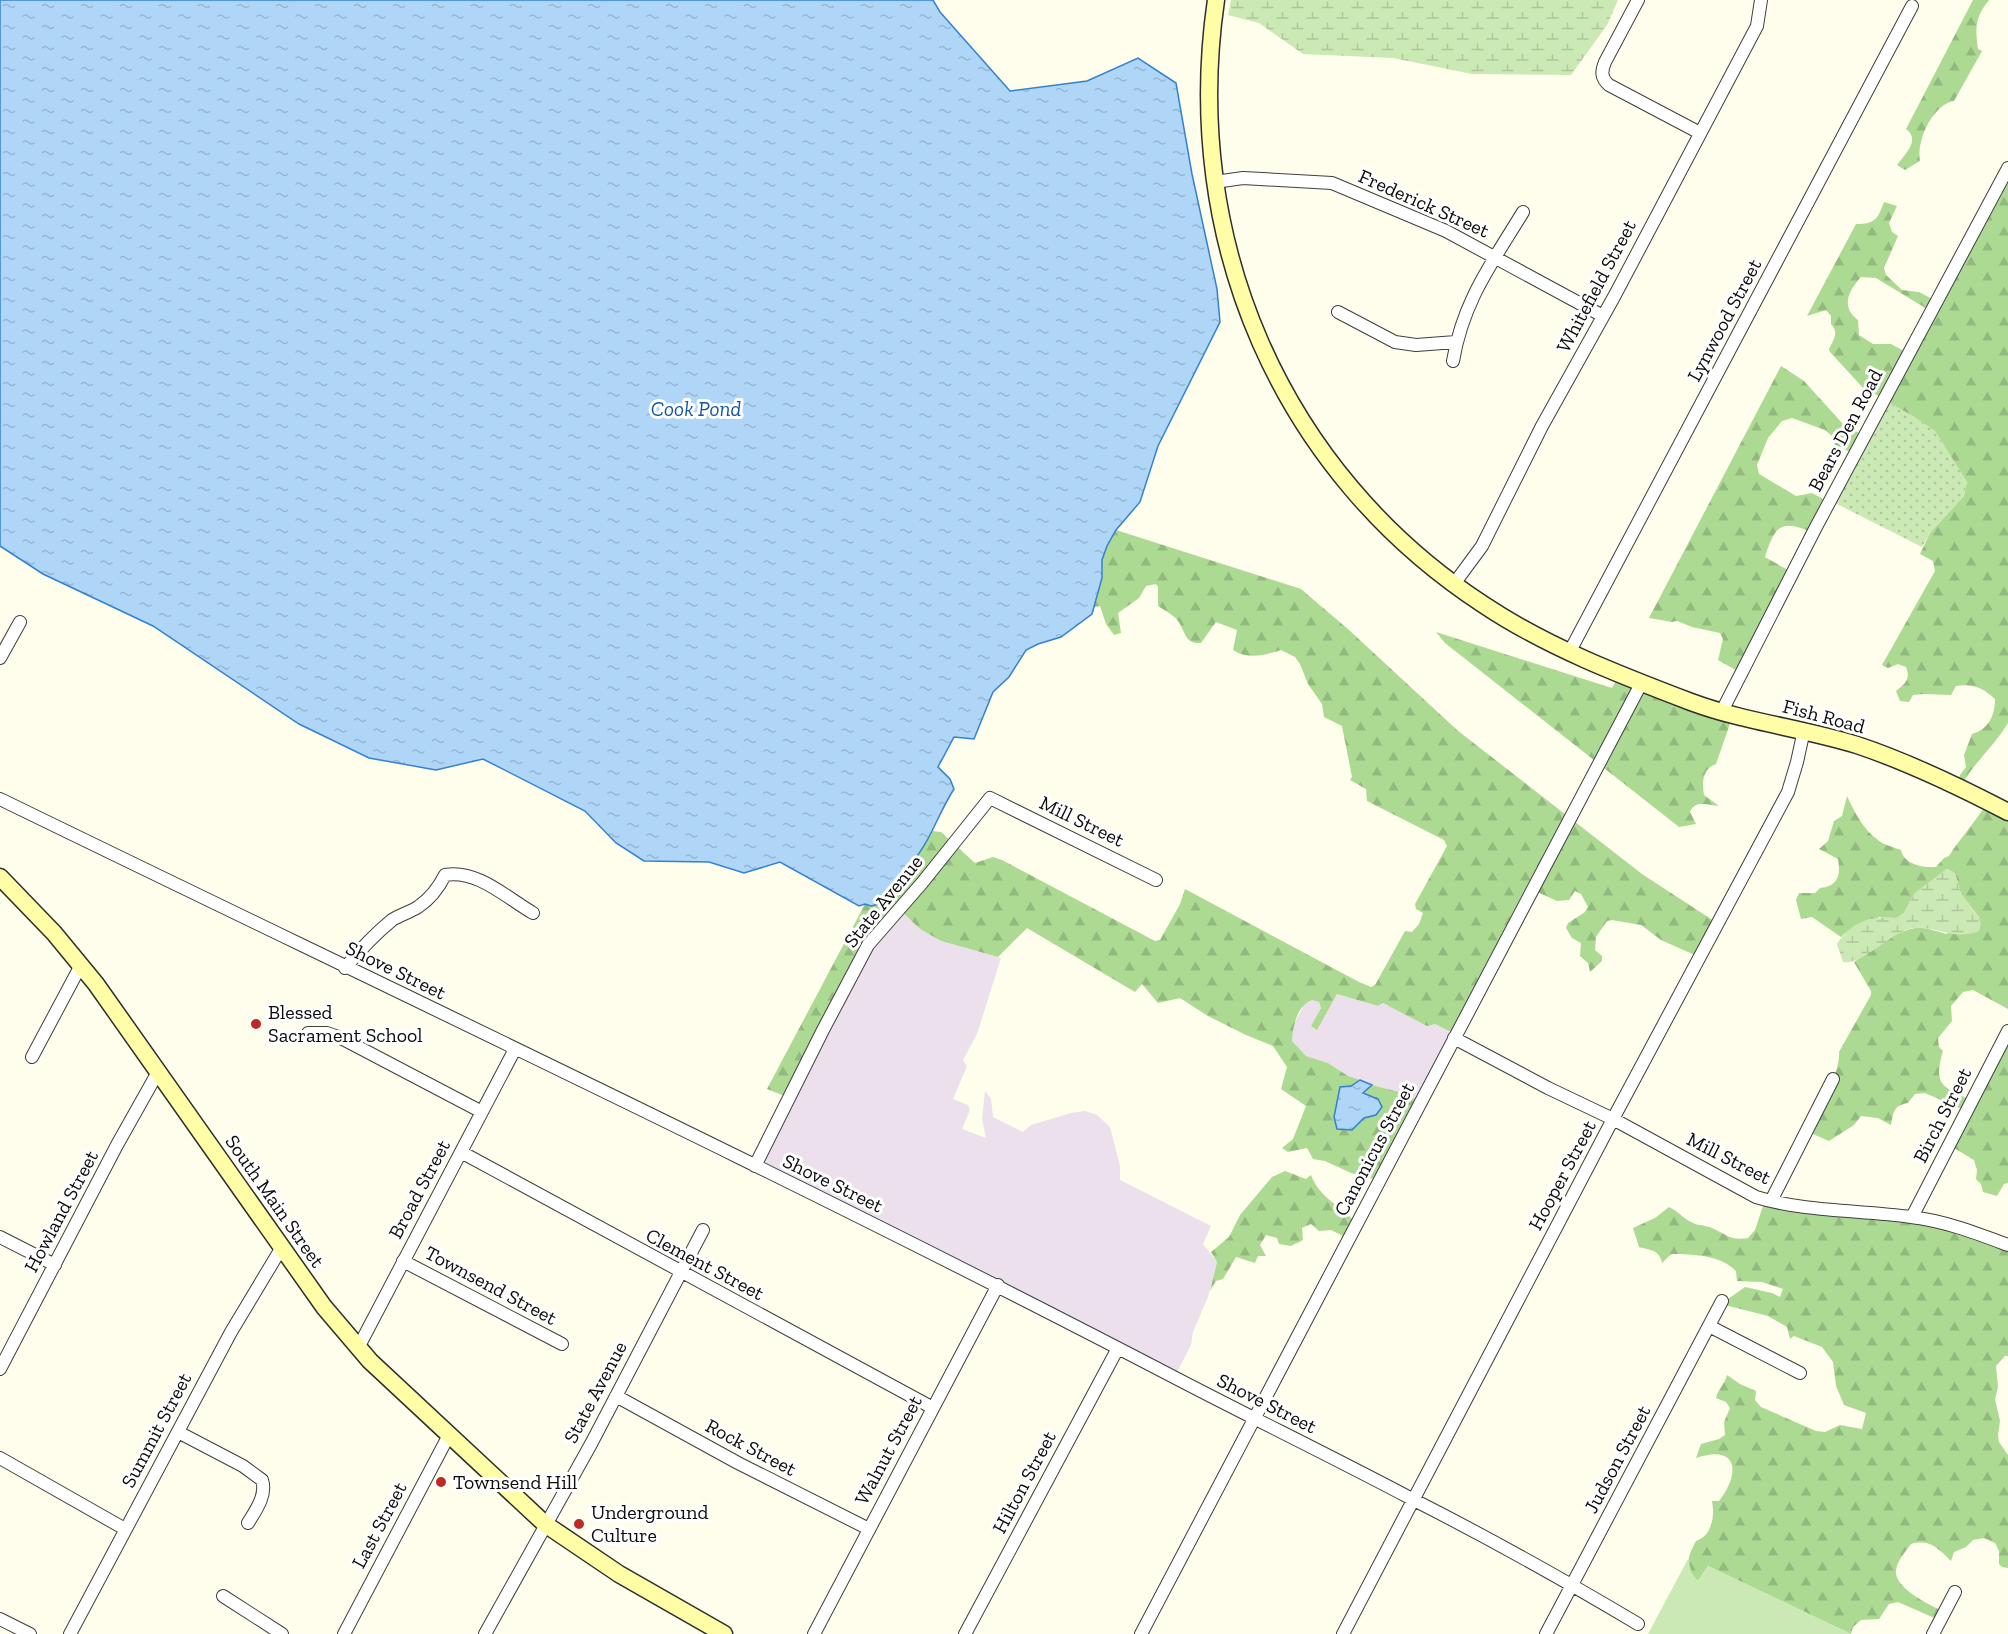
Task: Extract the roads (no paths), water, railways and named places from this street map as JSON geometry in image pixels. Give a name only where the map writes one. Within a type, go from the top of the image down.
[{"type":"main road","name":"Fish Road","points":[[1216,0],[1208,87],[1210,138],[1227,248],[1241,296],[1265,354],[1296,412],[1336,470],[1365,505],[1407,547],[1454,584],[1511,622],[1570,651],[1721,712],[1804,730],[1859,746],[1918,770],[2008,812]]},
{"type":"main road","name":"South Main Street","points":[[0,878],[54,933],[81,965],[329,1314],[399,1391],[545,1524],[620,1574],[724,1634]]},
{"type":"street","points":[[1638,0],[1605,62],[1602,75],[1609,84],[1700,133]]},
{"type":"street","name":"Whitefield Street","points":[[1454,584],[1482,546],[1542,426],[1604,316],[1758,26],[1761,0]]},
{"type":"street","name":"Lynwood Street","points":[[1570,651],[1912,6]]},
{"type":"street","name":"Bears Den Road","points":[[1721,712],[1816,527],[2008,168]]},
{"type":"street","name":"Frederick Street","points":[[1215,182],[1243,178],[1332,183],[1446,231],[1604,316]]},
{"type":"street","points":[[1453,361],[1456,342],[1469,303],[1522,212]]},
{"type":"street","points":[[1338,312],[1395,342],[1416,345],[1456,342]]},
{"type":"street","points":[[0,658],[20,622]]},
{"type":"street","name":"Canonicus Street","points":[[1141,1634],[1642,682]]},
{"type":"street","name":"Hooper Street","points":[[1343,1634],[1613,1119],[1788,792],[1804,730]]},
{"type":"street","name":"Mill Street","points":[[990,798],[1156,879]]},
{"type":"street","name":"State Avenue","points":[[755,1166],[868,945],[922,883],[990,798]]},
{"type":"street","name":"Shove Street","points":[[0,800],[998,1285],[1254,1419],[1414,1499],[1572,1585],[1638,1624]]},
{"type":"street","points":[[345,968],[356,954],[394,919],[418,907],[438,887],[446,875],[456,873],[480,881],[533,913]]},
{"type":"street","points":[[32,1057],[81,965]]},
{"type":"street","name":"Birch Street","points":[[1912,1217],[2008,1031]]},
{"type":"street","points":[[308,1032],[327,1033],[341,1038],[482,1112]]},
{"type":"street","name":"Mill Street","points":[[1454,1038],[1548,1088],[1613,1119],[1739,1188],[1771,1202],[1857,1213],[1912,1217],[1964,1228],[2008,1245]]},
{"type":"street","name":"Broad Street","points":[[358,1348],[515,1049]]},
{"type":"street","name":"Howland Street","points":[[0,1369],[117,1145],[158,1072]]},
{"type":"street","points":[[1771,1202],[1833,1079]]},
{"type":"street","name":"Clement Street","points":[[461,1152],[680,1273],[933,1408]]},
{"type":"street","name":"State Avenue","points":[[485,1634],[616,1396],[703,1230]]},
{"type":"street","points":[[0,1237],[55,1265]]},
{"type":"street","name":"Summit Street","points":[[70,1634],[231,1332],[282,1247]]},
{"type":"street","name":"Townsend Street","points":[[403,1261],[562,1344]]},
{"type":"street","name":"Walnut Street","points":[[814,1634],[998,1285]]},
{"type":"street","name":"Judson Street","points":[[1546,1634],[1722,1301]]},
{"type":"street","points":[[1709,1326],[1800,1373]]},
{"type":"street","name":"Hilton Street","points":[[965,1634],[1118,1348]]},
{"type":"street","name":"Rock Street","points":[[616,1396],[738,1463],[869,1529]]},
{"type":"street","points":[[178,1432],[243,1466],[262,1480],[264,1488],[262,1496],[248,1523]]},
{"type":"street","name":"Last Street","points":[[344,1634],[449,1435]]},
{"type":"street","points":[[0,1458],[125,1529]]},
{"type":"street","points":[[1934,1634],[1955,1592]]},
{"type":"street","points":[[223,1596],[282,1634]]},
{"type":"street","points":[[0,1619],[30,1634]]},
{"type":"water","name":"Cook Pond","points":[[0,0],[933,0],[940,12],[1010,91],[1087,81],[1138,58],[1176,83],[1192,174],[1217,289],[1220,322],[1158,446],[1140,502],[1116,530],[1107,546],[1102,560],[1102,578],[1092,614],[1061,637],[1026,650],[1009,677],[993,692],[974,739],[954,737],[938,767],[950,779],[954,789],[921,851],[879,904],[859,906],[780,862],[744,873],[709,862],[644,861],[616,843],[585,811],[483,759],[436,770],[369,758],[299,724],[153,626],[43,574],[0,546]]},
{"type":"water","points":[[1360,1080],[1372,1085],[1363,1093],[1378,1099],[1382,1107],[1376,1115],[1364,1118],[1352,1130],[1337,1129],[1334,1117],[1340,1087],[1351,1086]]},
{"type":"place","name":"Blessed Sacrament School","points":[[256,1024]]},
{"type":"place","name":"Townsend Hill","points":[[441,1482]]},
{"type":"place","name":"Underground Culture","points":[[579,1524]]}]
